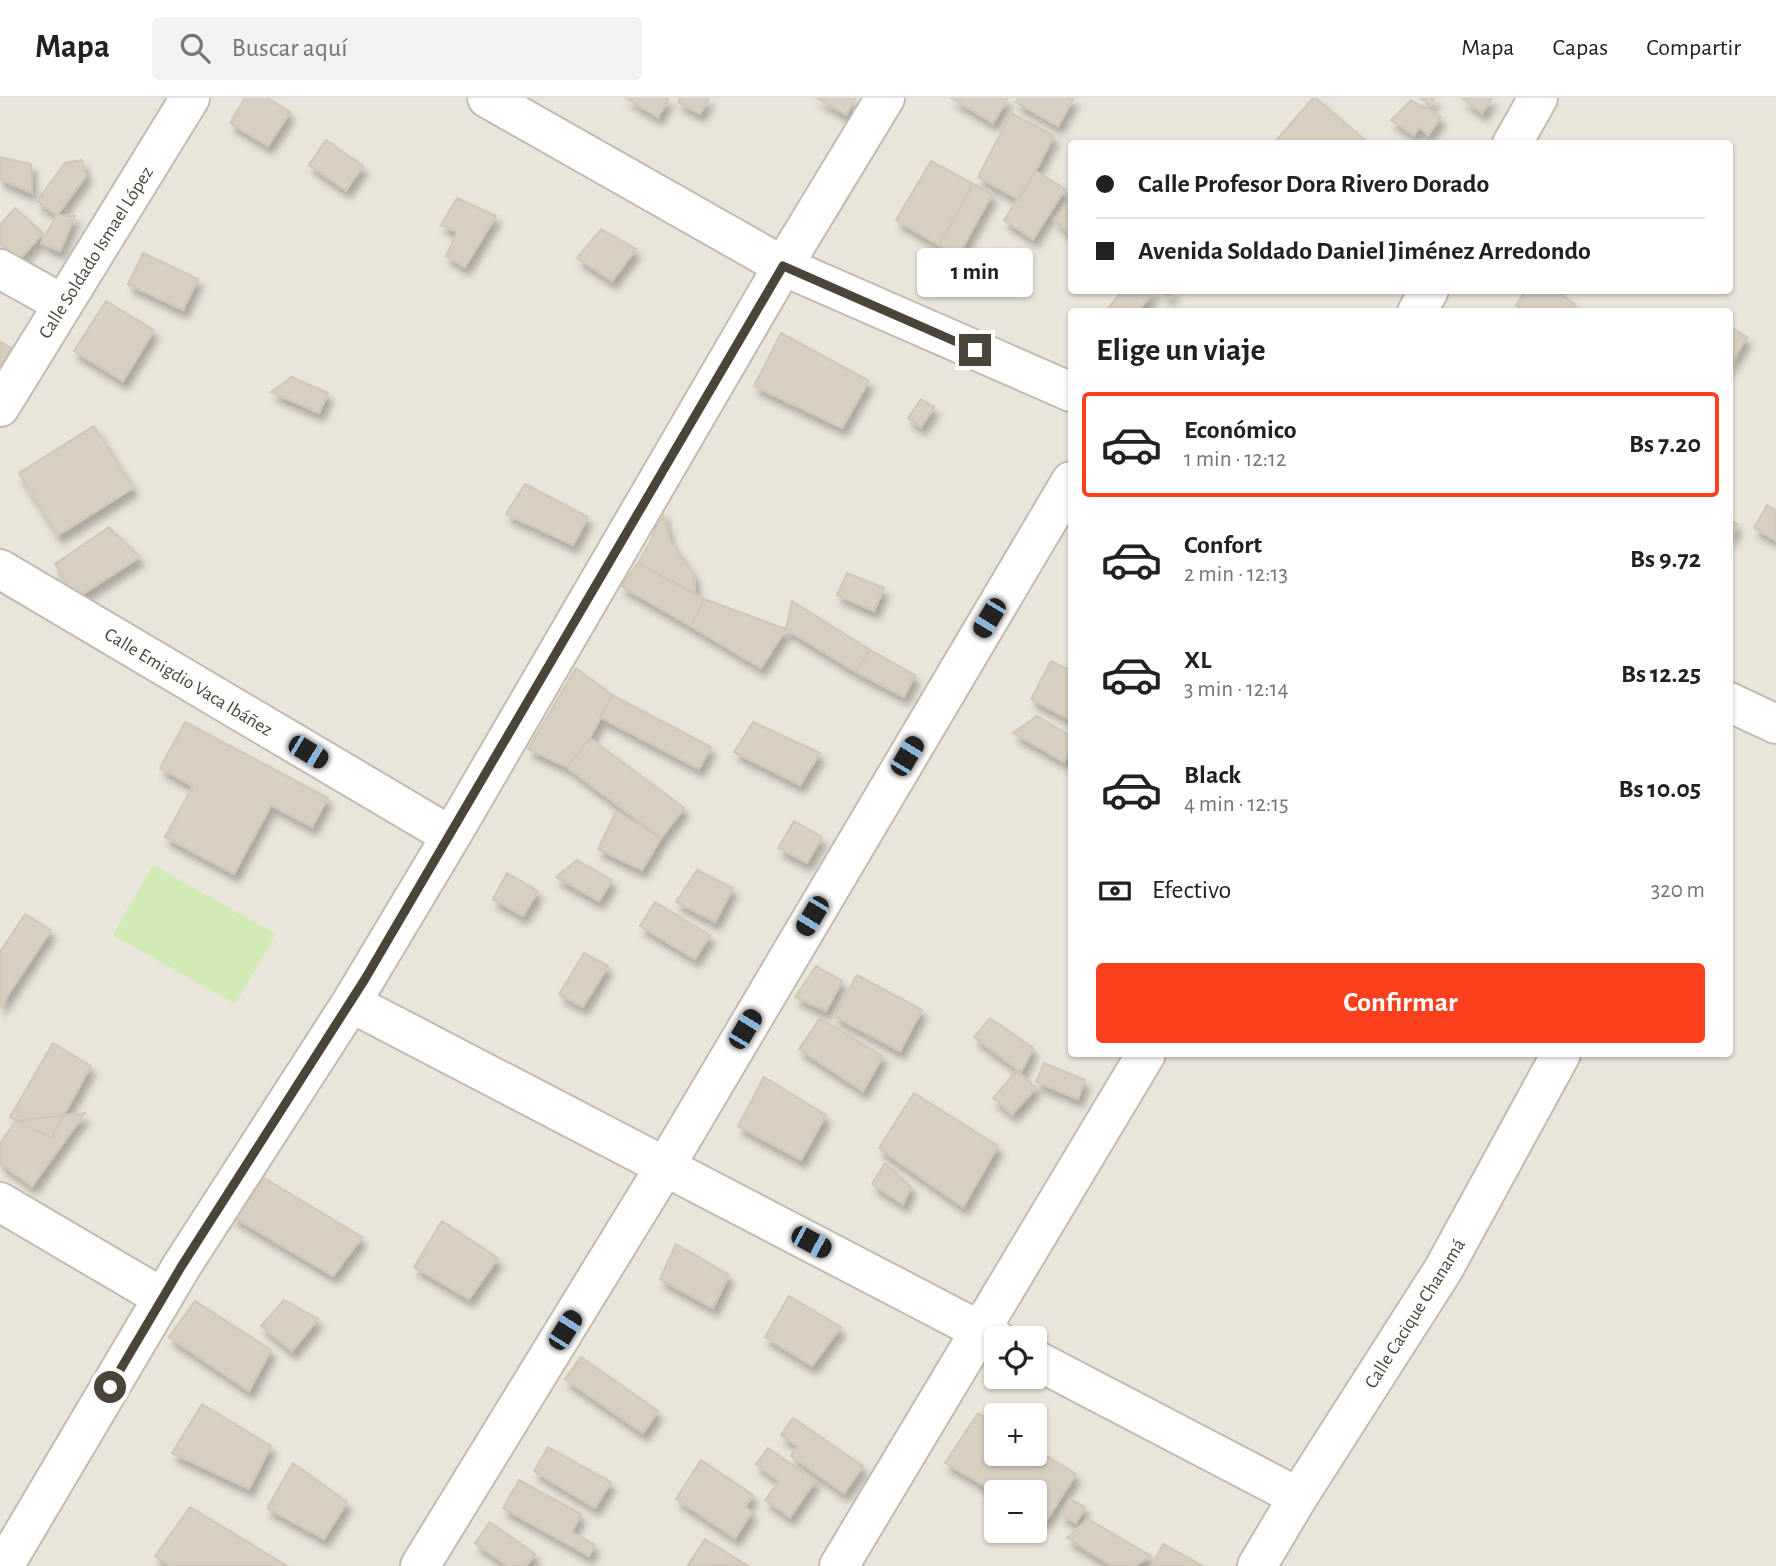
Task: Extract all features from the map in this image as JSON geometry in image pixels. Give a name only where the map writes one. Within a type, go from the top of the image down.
[{"type":"street","name":"Calle Soldado Ismael López","points":[[0,407],[191,98]]},
{"type":"street","points":[[487,98],[783,266],[1068,391]]},
{"type":"street","points":[[4,1566],[163,1298],[351,1003],[783,266],[885,98]]},
{"type":"street","points":[[1514,140],[1538,98]]},
{"type":"street","points":[[0,269],[63,304]]},
{"type":"street","points":[[420,1566],[666,1165],[1068,486]]},
{"type":"street","name":"Calle Emigdio Vaca Ibáñez","points":[[0,569],[451,836]]},
{"type":"street","points":[[1733,704],[1776,724]]},
{"type":"street","points":[[351,1003],[984,1333]]},
{"type":"street","points":[[993,1326],[1144,1057]]},
{"type":"street","name":"Calle Cacique Chanamá","points":[[1257,1566],[1443,1270],[1559,1057]]},
{"type":"street","points":[[0,1202],[163,1298]]},
{"type":"street","points":[[839,1566],[984,1341]]},
{"type":"street","points":[[1047,1366],[1298,1497]]},
{"type":"shaded area","points":[[0,98],[1776,98],[1776,1566],[0,1566]]},
{"type":"green space","points":[[153,865],[276,934],[235,1004],[113,935]]},
{"type":"building","points":[[245,98],[268,98],[290,112],[268,146],[230,123]]},
{"type":"building","points":[[626,98],[669,98],[658,117]]},
{"type":"building","points":[[680,98],[709,98],[700,114],[678,102]]},
{"type":"building","points":[[817,98],[856,98],[846,115]]},
{"type":"building","points":[[951,98],[1008,98],[993,123]]},
{"type":"building","points":[[1018,98],[1074,98],[1058,126],[1016,102]]},
{"type":"building","points":[[1313,98],[1316,98],[1365,140],[1276,140]]},
{"type":"building","points":[[1420,98],[1435,98],[1430,105]]},
{"type":"building","points":[[1462,98],[1492,98],[1482,113]]},
{"type":"building","points":[[1411,100],[1441,117],[1428,135],[1419,127],[1414,135],[1391,120]]},
{"type":"building","points":[[1011,113],[1054,136],[1020,200],[978,177]]},
{"type":"building","points":[[326,140],[363,166],[346,190],[309,165]]},
{"type":"building","points":[[0,157],[31,164],[32,193],[0,179]]},
{"type":"building","points":[[82,160],[86,176],[57,215],[37,201],[65,163]]},
{"type":"building","points":[[931,161],[973,184],[939,245],[896,220]]},
{"type":"building","points":[[1036,171],[1065,189],[1033,239],[1004,220]]},
{"type":"building","points":[[973,184],[992,194],[958,256],[939,245]]},
{"type":"building","points":[[457,198],[496,216],[465,267],[446,256],[457,232],[441,225]]},
{"type":"building","points":[[15,208],[43,233],[19,260],[0,243],[0,225]]},
{"type":"building","points":[[1064,208],[1068,210],[1068,232],[1054,220]]},
{"type":"building","points":[[57,215],[75,216],[60,251],[41,243]]},
{"type":"building","points":[[601,229],[636,249],[612,281],[577,258]]},
{"type":"building","points":[[143,253],[198,279],[183,310],[128,284]]},
{"type":"building","points":[[1120,294],[1152,294],[1140,308],[1108,308]]},
{"type":"building","points":[[1523,294],[1561,294],[1575,304],[1572,308],[1520,308],[1516,305]]},
{"type":"building","points":[[106,301],[154,330],[123,381],[74,351]]},
{"type":"building","points":[[1733,328],[1747,337],[1733,360]]},
{"type":"building","points":[[781,333],[869,381],[842,428],[754,386]]},
{"type":"building","points":[[0,342],[11,348],[1,365],[0,364]]},
{"type":"building","points":[[292,377],[328,393],[319,413],[271,392]]},
{"type":"building","points":[[921,399],[934,407],[921,427],[908,418]]},
{"type":"building","points":[[94,426],[133,488],[58,535],[19,473]]},
{"type":"building","points":[[525,484],[588,517],[573,545],[506,514]]},
{"type":"building","points":[[1767,505],[1776,510],[1776,540],[1754,528]]},
{"type":"building","points":[[662,510],[670,540],[694,575],[695,594],[638,563],[651,540]]},
{"type":"building","points":[[109,527],[140,557],[76,598],[55,564]]},
{"type":"building","points":[[638,563],[704,599],[691,626],[621,586]]},
{"type":"building","points":[[847,573],[884,588],[874,611],[837,595]]},
{"type":"building","points":[[704,599],[786,629],[761,668],[691,626]]},
{"type":"building","points":[[792,601],[870,650],[856,672],[786,629]]},
{"type":"building","points":[[870,650],[915,675],[904,697],[856,672]]},
{"type":"building","points":[[1051,661],[1068,670],[1068,718],[1031,699]]},
{"type":"building","points":[[576,668],[612,695],[590,738],[567,767],[528,749]]},
{"type":"building","points":[[612,695],[711,747],[699,769],[600,717]]},
{"type":"building","points":[[1037,716],[1068,734],[1068,755],[1064,762],[1013,733]]},
{"type":"building","points":[[185,722],[328,798],[312,827],[271,805],[234,874],[165,837],[193,786],[160,768]]},
{"type":"building","points":[[753,722],[820,753],[800,785],[734,752]]},
{"type":"building","points":[[590,738],[684,808],[661,838],[567,767]]},
{"type":"building","points":[[616,811],[661,838],[642,870],[598,849]]},
{"type":"building","points":[[794,821],[822,837],[807,863],[778,848]]},
{"type":"building","points":[[577,860],[612,880],[599,901],[556,877]]},
{"type":"building","points":[[697,870],[733,888],[715,922],[676,902]]},
{"type":"building","points":[[507,873],[538,891],[523,916],[493,899]]},
{"type":"building","points":[[655,902],[710,935],[695,959],[640,926]]},
{"type":"building","points":[[25,914],[51,930],[0,1007],[0,952]]},
{"type":"building","points":[[584,953],[608,966],[583,1007],[559,994]]},
{"type":"building","points":[[816,966],[842,981],[826,1011],[795,997]]},
{"type":"building","points":[[857,975],[922,1010],[900,1051],[834,1016]]},
{"type":"building","points":[[820,1018],[883,1056],[863,1091],[799,1049]]},
{"type":"building","points":[[990,1018],[1033,1048],[1021,1072],[974,1037]]},
{"type":"building","points":[[53,1043],[91,1066],[51,1138],[10,1117]]},
{"type":"building","points":[[1044,1063],[1085,1080],[1078,1099],[1036,1082]]},
{"type":"building","points":[[1017,1071],[1036,1088],[1012,1114],[993,1098]]},
{"type":"building","points":[[764,1077],[826,1115],[801,1160],[738,1126]]},
{"type":"building","points":[[914,1093],[998,1146],[963,1207],[879,1148]]},
{"type":"building","points":[[85,1113],[32,1186],[0,1163],[0,1143],[16,1121]]},
{"type":"building","points":[[885,1163],[911,1187],[903,1204],[872,1184]]},
{"type":"building","points":[[259,1175],[362,1237],[333,1276],[232,1216]]},
{"type":"building","points":[[442,1221],[498,1258],[469,1299],[414,1267]]},
{"type":"building","points":[[676,1244],[729,1275],[713,1308],[660,1279]]},
{"type":"building","points":[[789,1296],[841,1327],[812,1366],[765,1337]]},
{"type":"building","points":[[284,1300],[318,1319],[292,1351],[261,1326]]},
{"type":"building","points":[[195,1301],[271,1350],[249,1391],[169,1337]]},
{"type":"building","points":[[581,1357],[658,1411],[643,1433],[565,1379]]},
{"type":"building","points":[[202,1404],[271,1446],[249,1489],[172,1453]]},
{"type":"building","points":[[978,1413],[984,1417],[984,1466],[1047,1466],[1047,1456],[1076,1474],[1047,1519],[1047,1480],[984,1480],[984,1486],[945,1463]]},
{"type":"building","points":[[793,1418],[863,1466],[844,1493],[791,1456],[797,1446],[781,1435]]},
{"type":"building","points":[[548,1447],[611,1482],[595,1508],[534,1471]]},
{"type":"building","points":[[768,1448],[815,1481],[790,1517],[765,1500],[779,1481],[756,1464]]},
{"type":"building","points":[[701,1460],[753,1495],[745,1507],[752,1512],[735,1538],[676,1499]]},
{"type":"building","points":[[293,1463],[347,1502],[324,1539],[267,1508]]},
{"type":"building","points":[[519,1480],[581,1514],[572,1532],[595,1545],[589,1556],[503,1508]]},
{"type":"building","points":[[1070,1499],[1085,1507],[1076,1523],[1061,1514]]},
{"type":"building","points":[[190,1507],[287,1566],[170,1566],[155,1556]]},
{"type":"building","points":[[1088,1519],[1151,1556],[1134,1566],[1112,1566],[1067,1538]]},
{"type":"building","points":[[490,1522],[535,1554],[526,1566],[508,1566],[475,1543]]},
{"type":"building","points":[[705,1539],[748,1566],[688,1565]]},
{"type":"building","points":[[1163,1544],[1203,1566],[1157,1566],[1153,1563]]},
{"type":"route","points":[[110,1387],[181,1267],[351,1003],[783,266],[975,350]]}]
